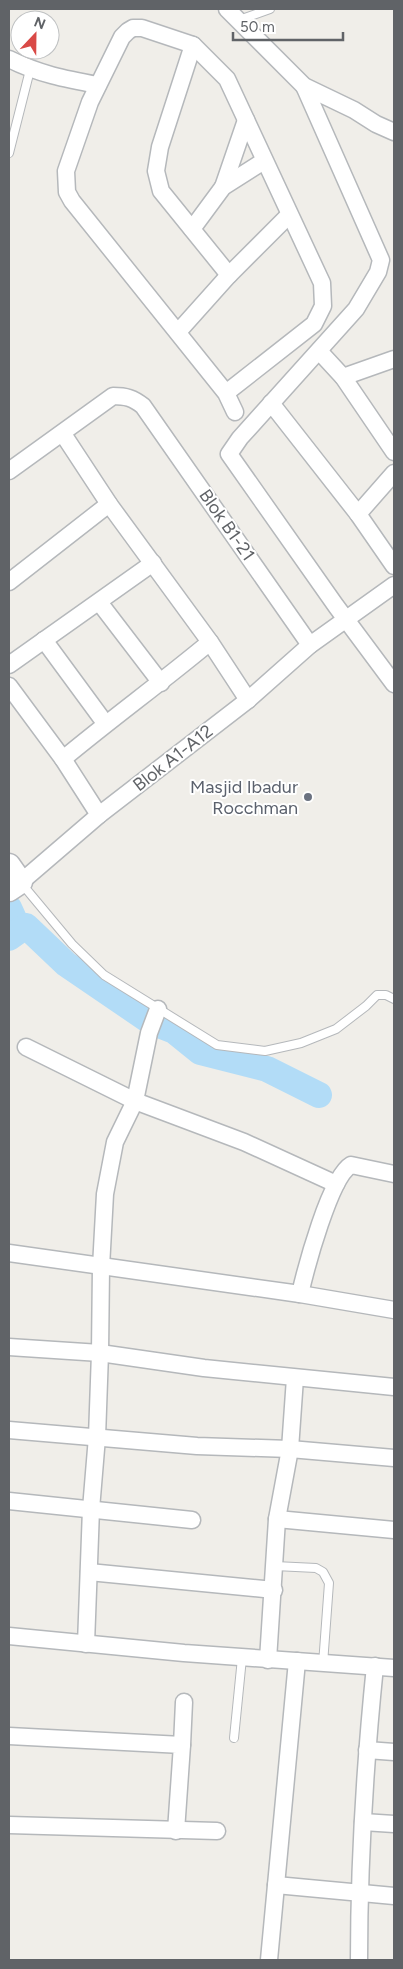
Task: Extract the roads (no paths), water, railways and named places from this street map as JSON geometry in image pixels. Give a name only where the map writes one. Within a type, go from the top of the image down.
[{"type":"street","points":[[227,9],[304,86],[347,106],[376,124],[394,129]]},
{"type":"street","points":[[226,393],[314,324],[323,306],[322,284],[227,80],[193,45],[162,33],[142,28],[133,28],[122,37],[90,102],[66,171],[67,192],[72,201],[226,393],[235,412]]},
{"type":"street","points":[[193,45],[160,147],[156,171],[161,191],[229,275]]},
{"type":"street","points":[[9,59],[30,70],[58,78],[98,85]]},
{"type":"street","points":[[304,86],[380,260],[378,272],[356,309],[240,438],[229,454],[394,684]]},
{"type":"street","points":[[192,229],[223,187],[246,120]]},
{"type":"street","points":[[223,187],[264,161]]},
{"type":"street","points":[[178,332],[229,275],[289,215]]},
{"type":"street","points":[[319,351],[343,377],[394,452]]},
{"type":"street","points":[[343,377],[394,359]]},
{"type":"street","name":"Blok B1-21","points":[[63,434],[113,396],[129,397],[143,406],[310,645]]},
{"type":"street","points":[[271,403],[358,514],[394,566]]},
{"type":"street","points":[[9,471],[63,434],[109,504],[210,642],[248,700]]},
{"type":"street","points":[[358,514],[394,473]]},
{"type":"street","points":[[9,582],[109,504]]},
{"type":"street","points":[[9,665],[152,564]]},
{"type":"street","name":"Blok A1-A12","points":[[13,879],[248,700],[310,645],[394,585]]},
{"type":"street","points":[[99,602],[161,683]]},
{"type":"street","points":[[44,640],[106,723]]},
{"type":"street","points":[[62,759],[106,723],[161,683],[210,642]]},
{"type":"street","points":[[9,686],[62,759],[99,815]]},
{"type":"street","points":[[86,1644],[91,1509],[100,1354],[101,1268],[105,1194],[116,1142],[135,1101],[154,1020]]},
{"type":"street","points":[[26,1047],[135,1101],[244,1142],[336,1184]]},
{"type":"street","points":[[300,1294],[308,1260],[336,1184],[343,1171],[351,1165],[394,1174]]},
{"type":"street","points":[[9,1253],[101,1268],[300,1294],[394,1310]]},
{"type":"street","points":[[9,1347],[100,1354],[204,1368],[394,1387]]},
{"type":"street","points":[[268,1660],[274,1590],[277,1519],[290,1448],[295,1378]]},
{"type":"street","points":[[9,1430],[197,1446],[290,1448],[394,1458]]},
{"type":"street","points":[[9,1500],[192,1520]]},
{"type":"street","points":[[277,1519],[394,1530]]},
{"type":"street","points":[[89,1572],[274,1590]]},
{"type":"street","points":[[9,1636],[242,1658],[394,1668]]},
{"type":"street","points":[[269,1960],[297,1661]]},
{"type":"street","points":[[359,1960],[359,1892],[367,1750],[375,1666]]},
{"type":"street","points":[[176,1831],[184,1702]]},
{"type":"street","points":[[9,1736],[182,1745]]},
{"type":"street","points":[[367,1750],[394,1752]]},
{"type":"street","points":[[363,1822],[394,1824]]},
{"type":"street","points":[[9,1825],[217,1831]]},
{"type":"street","points":[[276,1885],[394,1896]]},
{"type":"lane","points":[[239,20],[270,9]]},
{"type":"lane","points":[[9,153],[30,70]]},
{"type":"lane","points":[[13,879],[72,944],[154,1020],[216,1045],[265,1051],[301,1043],[336,1029],[377,995],[386,994],[394,998]]},
{"type":"lane","points":[[275,1566],[316,1568],[323,1572],[329,1582],[323,1664]]},
{"type":"lane","points":[[234,1738],[242,1658]]},
{"type":"waterway","points":[[9,908],[14,919],[9,921]]},
{"type":"waterway","points":[[9,938],[26,926],[66,964],[151,1022],[174,1031],[200,1052],[267,1069],[319,1095]]},
{"type":"place","name":"Masjid Ibadur Rocchman","points":[[308,797]]}]
